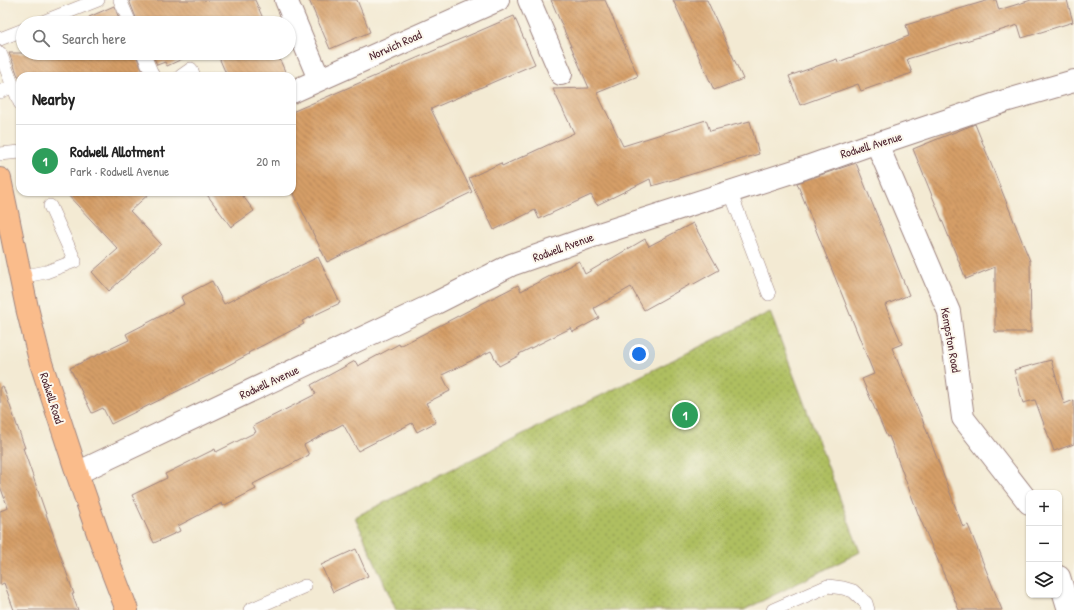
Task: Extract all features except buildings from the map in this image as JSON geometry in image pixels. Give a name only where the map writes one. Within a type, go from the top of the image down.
[{"type":"highway","name":"Rodwell Road","points":[[0,179],[35,341],[76,473],[127,610]]},
{"type":"street","points":[[286,0],[293,16]]},
{"type":"street","name":"Norwich Road","points":[[296,90],[498,0]]},
{"type":"street","points":[[528,0],[561,74]]},
{"type":"street","points":[[296,24],[319,79]]},
{"type":"street","name":"Rodwell Avenue","points":[[76,473],[429,307],[510,265],[593,236],[804,168],[869,145],[877,144],[1006,101],[1074,81]]},
{"type":"street","name":"Kempston Road","points":[[877,144],[949,312],[962,418],[1026,498]]},
{"type":"street","points":[[1062,587],[1069,610]]},
{"type":"lane","points":[[58,16],[98,0]]},
{"type":"lane","points":[[120,0],[127,16]]},
{"type":"lane","points":[[0,39],[16,33]]},
{"type":"lane","points":[[0,53],[16,93]]},
{"type":"lane","points":[[146,60],[151,72]]},
{"type":"lane","points":[[0,92],[13,86]]},
{"type":"lane","points":[[0,154],[16,152]]},
{"type":"lane","points":[[730,191],[769,294]]},
{"type":"lane","points":[[20,277],[46,272],[75,261],[50,206]]},
{"type":"lane","points":[[250,610],[305,586]]},
{"type":"lane","points":[[773,610],[828,586],[853,591],[866,603],[868,610]]},
{"type":"green space","points":[[770,312],[860,552],[744,610],[396,610],[355,517]]},
{"type":"place","name":"Rodwell Allotment","points":[[685,415]]}]
